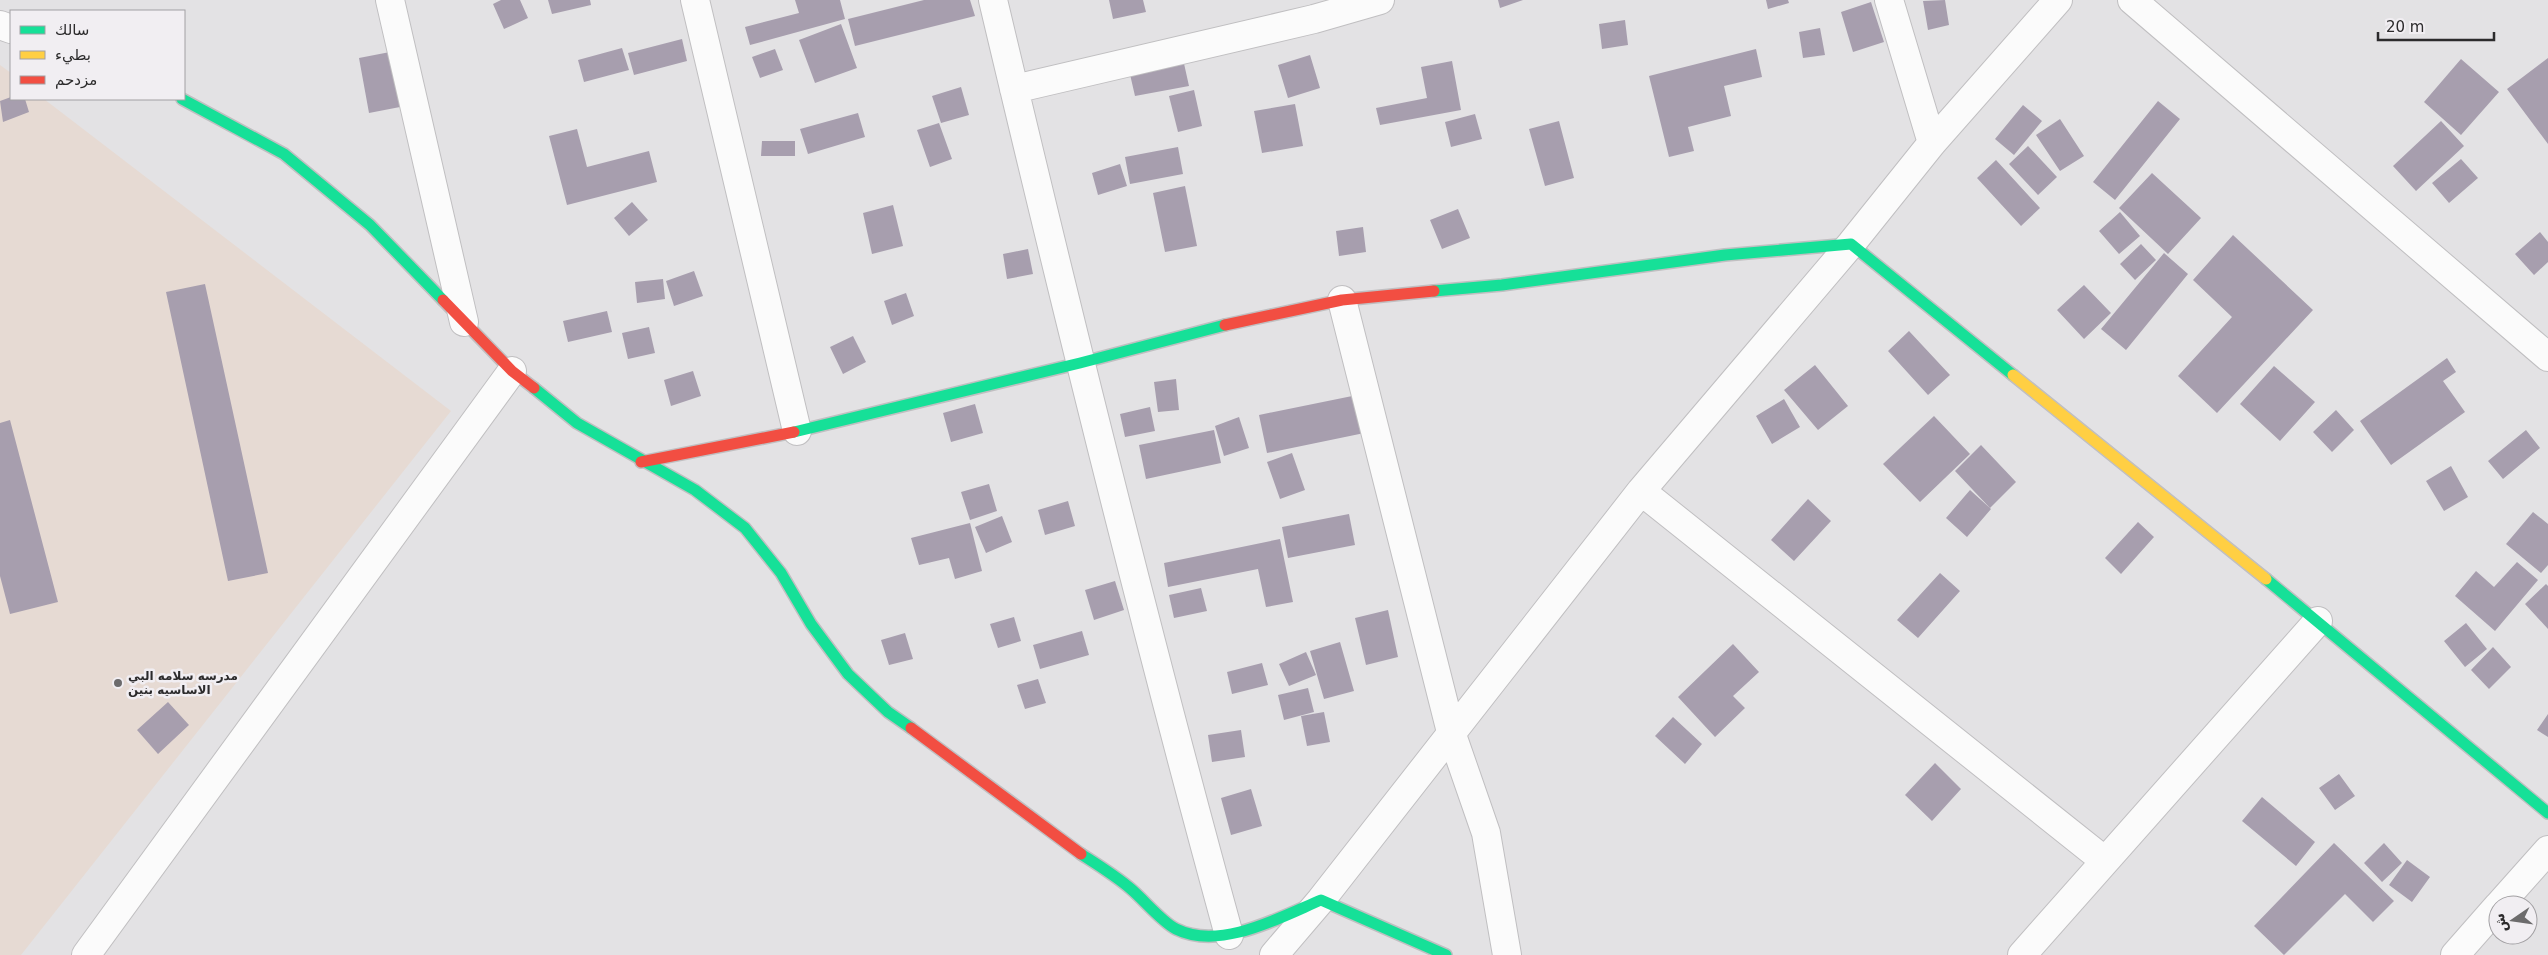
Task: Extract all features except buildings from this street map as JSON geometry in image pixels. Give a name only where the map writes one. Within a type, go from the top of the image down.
[{"type":"street","points":[[390,0],[464,322]]},
{"type":"street","points":[[695,0],[797,431]]},
{"type":"street","points":[[993,0],[1080,363],[1162,690],[1229,935]]},
{"type":"street","points":[[1014,89],[1311,10],[1380,0]]},
{"type":"street","points":[[1889,0],[1932,143]]},
{"type":"street","points":[[1274,955],[1322,900],[1451,732],[1641,491],[1851,244],[1932,143],[2058,0]]},
{"type":"street","points":[[2132,0],[2548,357]]},
{"type":"street","points":[[184,100],[284,154],[370,225],[512,371],[577,423],[641,462],[695,490],[745,528],[781,573],[811,624],[848,674],[888,712],[960,763],[1052,834],[1129,887],[1175,929],[1193,935],[1229,935],[1263,924],[1322,900],[1446,955]]},
{"type":"street","points":[[641,462],[797,431],[1080,363],[1190,333],[1342,300],[1502,285],[1725,255],[1851,244],[2318,621],[2548,813]]},
{"type":"street","points":[[1342,300],[1451,732],[1486,833],[1507,955]]},
{"type":"street","points":[[86,955],[512,371]]},
{"type":"street","points":[[1641,491],[2105,861]]},
{"type":"street","points":[[2022,955],[2318,621]]},
{"type":"street","points":[[2509,895],[2548,850]]},
{"type":"street","points":[[2455,955],[2488,918]]},
{"type":"shaded area","name":"مدرسه سلامه البي الاساسيه بنين","points":[[0,65],[10,72],[10,100],[45,100],[451,411],[21,955],[0,955]]},
{"type":"traffic: fast","points":[[184,100],[284,154],[370,225],[443,300]]},
{"type":"traffic: fast","points":[[1434,291],[1502,285],[1725,255],[1851,244],[2013,375]]},
{"type":"traffic: fast","points":[[794,432],[1080,363],[1225,325]]},
{"type":"traffic: fast","points":[[534,388],[577,423],[695,490],[745,528],[781,573],[811,624],[848,674],[888,712],[911,728]]},
{"type":"traffic: fast","points":[[2266,579],[2548,813]]},
{"type":"traffic: fast","points":[[1081,854],[1125,884],[1171,926],[1193,935],[1212,936],[1250,929],[1321,900],[1446,955]]},
{"type":"traffic: slow","points":[[2013,375],[2266,579]]},
{"type":"traffic: jam","points":[[1225,325],[1342,300],[1434,291]]},
{"type":"traffic: jam","points":[[443,300],[512,371],[534,388]]},
{"type":"traffic: jam","points":[[641,462],[794,432]]},
{"type":"traffic: jam","points":[[911,728],[1081,854]]},
{"type":"place","name":"مدرسه سلامه البي الاساسيه بنين","points":[[118,683]]}]
